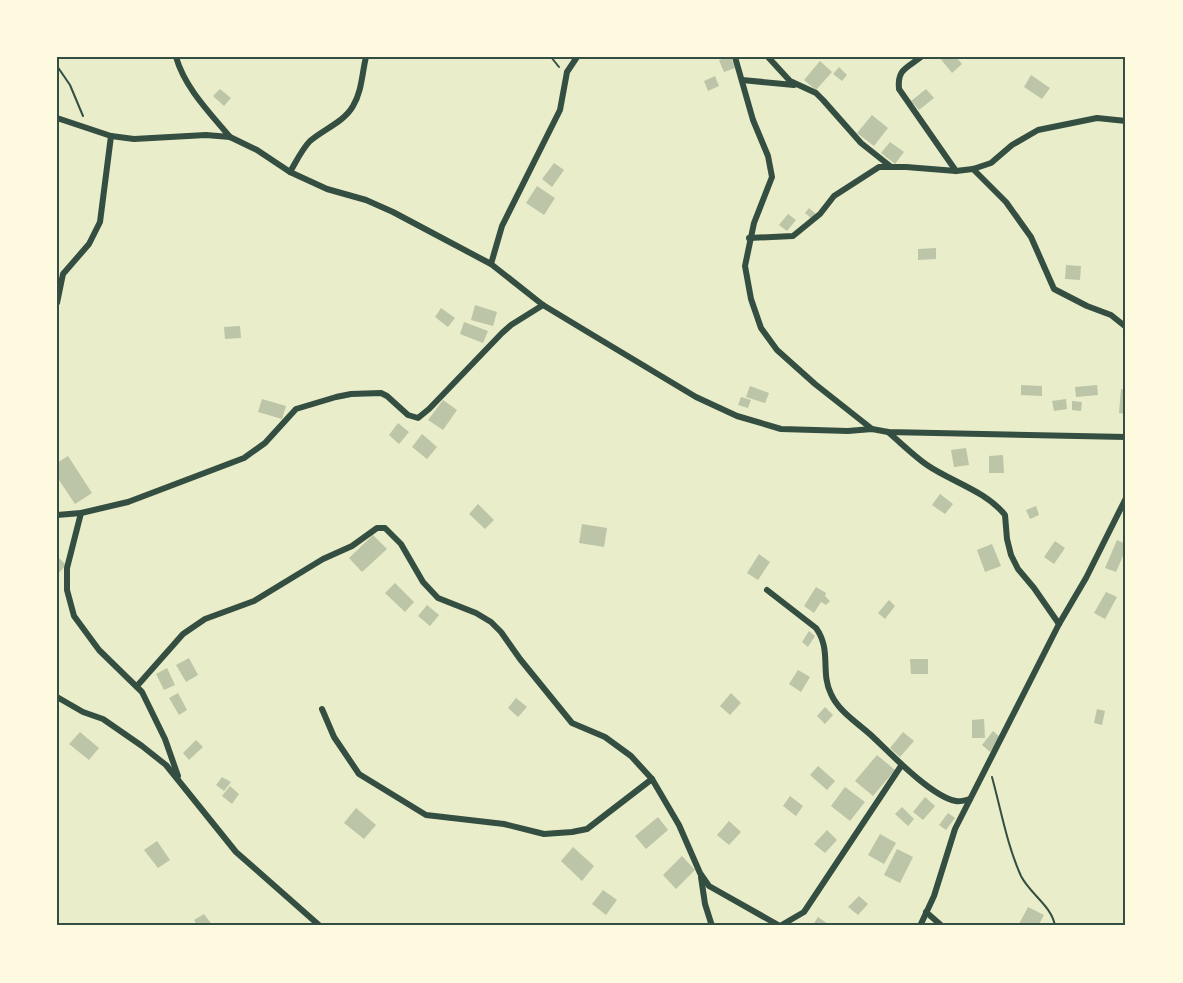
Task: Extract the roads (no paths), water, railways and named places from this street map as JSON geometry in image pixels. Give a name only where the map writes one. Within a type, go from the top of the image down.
[{"type":"street","points":[[176,57],[179,68],[193,93],[230,137]]},
{"type":"street","points":[[290,172],[308,143],[341,119],[353,106],[362,83],[366,57]]},
{"type":"street","points":[[491,264],[502,226],[557,118],[567,72],[576,57]]},
{"type":"street","points":[[735,57],[753,120],[768,156],[772,177],[749,238],[745,266],[751,299],[761,328],[777,350],[815,384],[872,429]]},
{"type":"street","points":[[768,57],[794,85]]},
{"type":"street","points":[[921,57],[902,71],[898,78],[898,89],[956,171]]},
{"type":"street","points":[[742,80],[794,85],[816,93],[834,109],[861,143],[890,166]]},
{"type":"street","points":[[57,118],[111,136],[134,139],[206,135],[230,137],[256,150],[290,172],[327,189],[366,200],[393,212],[491,264],[543,304],[661,377],[696,397],[737,416],[781,429],[848,431],[872,429],[888,432],[1126,437]]},
{"type":"street","points":[[749,238],[793,236],[820,214],[834,196],[872,170],[890,166],[956,171],[973,169],[990,164],[1012,145],[1038,130],[1097,118],[1126,121]]},
{"type":"street","points":[[57,303],[63,274],[89,244],[100,222],[111,136]]},
{"type":"street","points":[[973,169],[1005,202],[1031,237],[1054,289],[1111,315],[1126,327]]},
{"type":"street","points":[[57,515],[81,513],[128,502],[244,458],[265,443],[291,412],[300,407],[336,397],[381,393],[408,415],[418,418],[502,333],[543,304]]},
{"type":"street","points":[[888,432],[927,465],[990,500],[1002,511],[1005,515],[1011,555],[1018,569],[1059,624]]},
{"type":"street","points":[[920,926],[934,896],[955,829],[1126,498]]},
{"type":"street","points":[[81,513],[67,568],[67,590],[74,616],[99,650],[137,686],[165,739],[180,780]]},
{"type":"street","points":[[137,686],[183,634],[205,619],[254,601],[381,527],[391,533],[401,544],[423,582],[438,598],[476,612],[491,622],[572,723],[616,743],[652,779],[679,825],[700,873],[705,904],[712,926]]},
{"type":"street","points":[[767,590],[816,628],[821,635],[827,663],[825,681],[834,701],[901,766],[945,797],[958,802],[970,799]]},
{"type":"street","points":[[57,697],[83,712],[103,719],[142,746],[180,780],[236,852],[320,926]]},
{"type":"street","points":[[322,709],[334,737],[359,774],[426,815],[504,824],[544,834],[580,831],[587,829],[652,779]]},
{"type":"street","points":[[700,873],[714,890],[744,904],[780,926],[804,912],[901,766]]},
{"type":"street","points":[[926,912],[942,926]]}]
